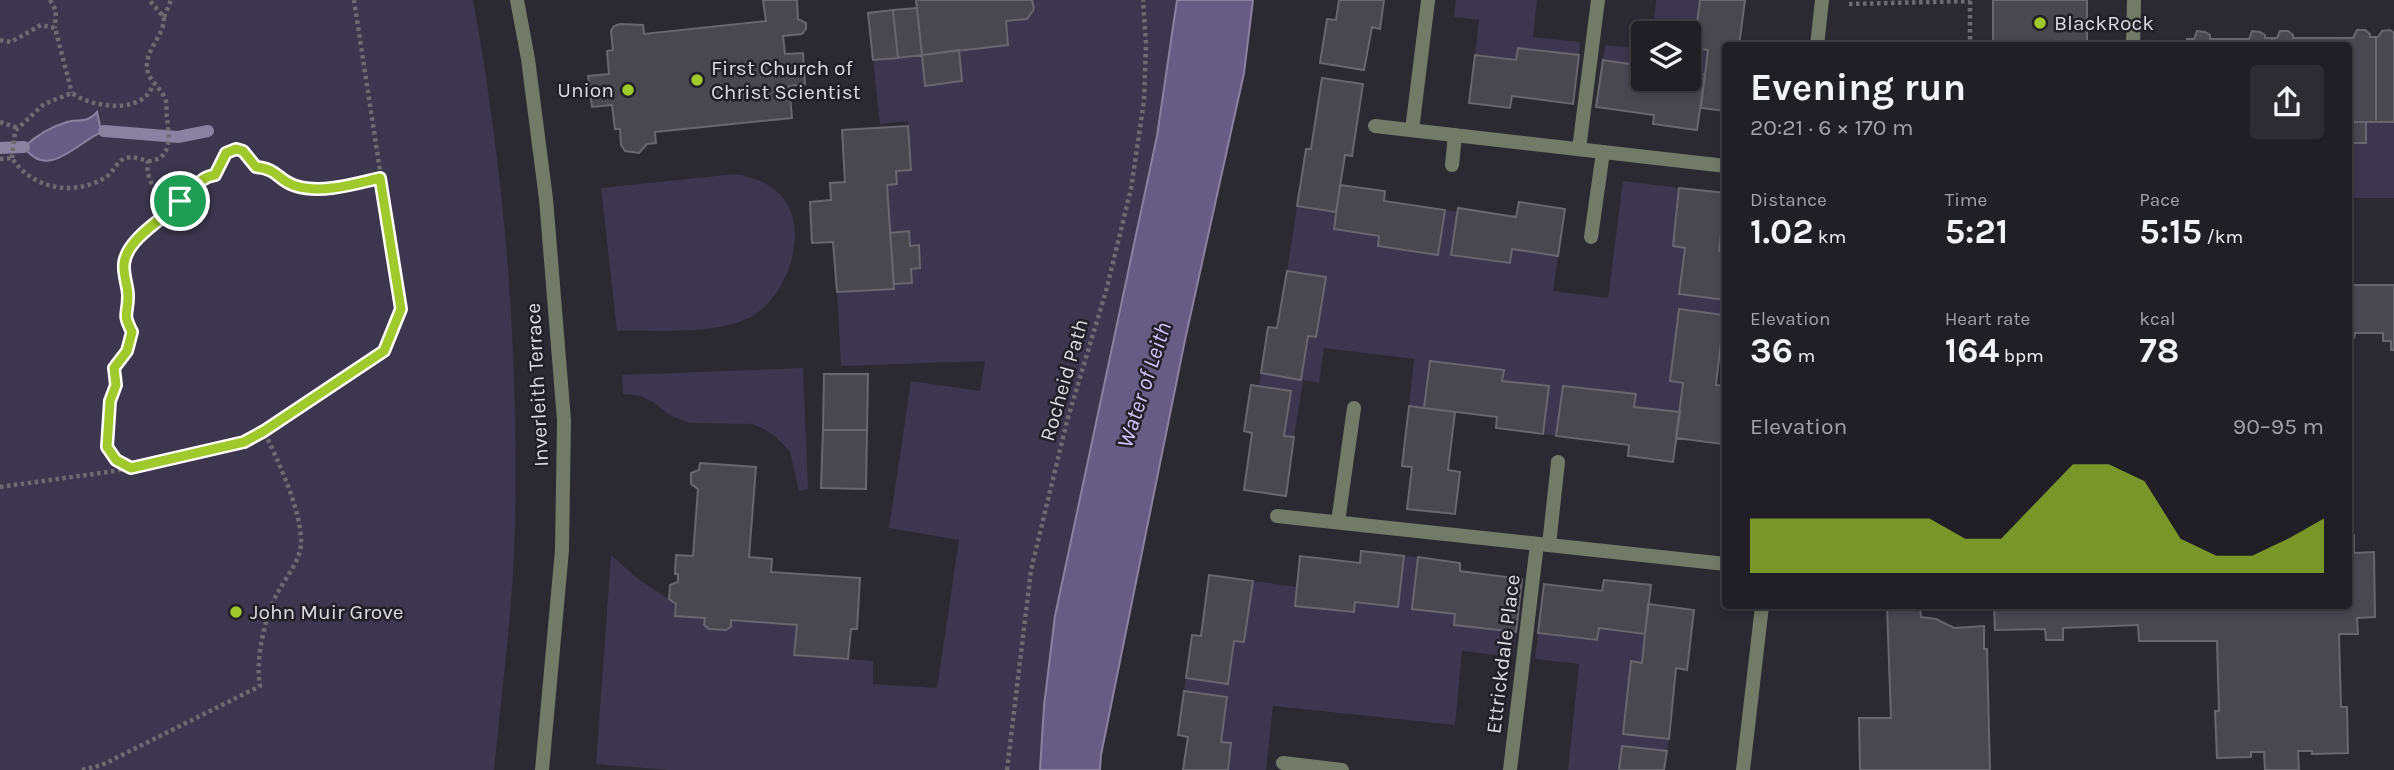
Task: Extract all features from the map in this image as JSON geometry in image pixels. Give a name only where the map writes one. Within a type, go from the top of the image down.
[{"type":"street","name":"Inverleith Terrace","points":[[517,0],[528,59],[545,199],[564,420],[562,550],[542,770]]},
{"type":"street","points":[[1579,149],[1598,0]]},
{"type":"street","points":[[2133,42],[2134,0]]},
{"type":"street","points":[[1412,130],[1428,1]]},
{"type":"street","points":[[1817,42],[1822,3]]},
{"type":"street","points":[[1375,126],[1722,166]]},
{"type":"street","points":[[1452,165],[1455,135]]},
{"type":"street","points":[[1591,237],[1602,152]]},
{"type":"street","points":[[1338,522],[1354,408]]},
{"type":"street","name":"Ettrickdale Place","points":[[1510,770],[1543,544],[1559,462]]},
{"type":"street","points":[[1277,516],[1722,564]]},
{"type":"street","points":[[1743,770],[1762,609]]},
{"type":"street","points":[[1283,763],[1342,770]]},
{"type":"path","points":[[50,0],[55,10],[55,28],[72,93],[93,103],[136,103],[149,94],[153,84]]},
{"type":"path","points":[[149,0],[164,17]]},
{"type":"path","points":[[72,93],[44,104],[18,128],[13,137],[12,156],[26,175],[36,182],[62,188],[103,178],[123,159],[158,159],[166,151],[169,130],[165,98],[153,84],[147,70],[148,59],[163,32],[164,17],[171,0]]},
{"type":"path","points":[[0,487],[131,468],[244,442],[384,351],[401,309],[354,0]]},
{"type":"path","name":"Rocheid Path","points":[[1007,770],[1031,570],[1067,421],[1106,291],[1131,190],[1144,101],[1146,44],[1143,0]]},
{"type":"path","points":[[1822,3],[1970,0],[1970,42]]},
{"type":"path","points":[[0,40],[11,41],[41,25],[55,28]]},
{"type":"path","points":[[0,122],[18,128]]},
{"type":"path","points":[[131,468],[116,460],[107,447],[110,401],[116,385],[114,368],[127,351],[132,332],[124,316],[128,299],[124,261],[135,242],[184,200],[198,183],[207,176],[215,175],[226,153],[236,149],[243,151],[256,167],[270,169],[293,186],[314,189],[347,186],[380,178]]},
{"type":"path","points":[[0,159],[12,156]]},
{"type":"path","points":[[148,161],[152,185],[162,195],[180,201]]},
{"type":"path","points":[[82,770],[104,767],[260,686],[257,665],[268,613],[296,561],[301,543],[287,482],[264,431]]},
{"type":"shaded area","points":[[0,0],[473,0],[494,131],[508,263],[515,395],[514,557],[494,770],[0,770]]},
{"type":"shaded area","points":[[1032,0],[1177,0],[1157,136],[1055,616],[1044,706],[1040,770],[669,770],[596,764],[611,555],[638,579],[676,604],[676,616],[705,618],[704,625],[717,630],[731,627],[731,620],[797,625],[795,655],[873,661],[873,684],[937,688],[959,540],[889,528],[911,381],[980,391],[985,361],[841,366],[837,292],[893,289],[894,284],[912,283],[911,269],[920,268],[919,246],[910,246],[909,232],[890,233],[887,185],[897,184],[896,171],[911,169],[908,121],[880,124],[873,60],[922,55],[925,85],[961,81],[959,50],[1008,45],[1006,21],[1027,19],[1033,9]]},
{"type":"shaded area","points":[[1456,0],[1537,0],[1533,37],[1580,42],[1579,55],[1518,48],[1516,60],[1475,55],[1479,20],[1454,17]]},
{"type":"shaded area","points":[[1656,0],[1700,0],[1697,21],[1654,21]]},
{"type":"shaded area","points":[[1605,45],[1631,48],[1631,64],[1603,60]]},
{"type":"shaded area","points":[[1701,48],[1708,50],[1705,74],[1701,74]]},
{"type":"shaded area","points":[[2366,122],[2394,122],[2394,198],[2352,198],[2352,143],[2366,143]]},
{"type":"shaded area","points":[[735,174],[761,181],[775,190],[787,204],[793,220],[795,239],[792,258],[776,294],[749,318],[719,327],[617,331],[601,188]]},
{"type":"shaded area","points":[[1623,181],[1679,188],[1673,246],[1685,248],[1722,296],[1722,315],[1679,309],[1670,381],[1683,383],[1680,412],[1634,407],[1635,394],[1563,386],[1556,436],[1543,434],[1549,387],[1502,381],[1503,370],[1430,361],[1424,408],[1409,406],[1414,359],[1324,348],[1319,383],[1303,380],[1294,437],[1284,436],[1291,391],[1259,386],[1261,373],[1301,379],[1308,336],[1317,336],[1326,277],[1287,271],[1297,206],[1336,212],[1334,229],[1379,236],[1378,246],[1438,255],[1445,210],[1458,212],[1452,255],[1510,263],[1512,249],[1558,256],[1553,291],[1608,298]]},
{"type":"shaded area","points":[[803,368],[808,489],[799,491],[790,452],[764,429],[752,424],[689,423],[668,414],[641,396],[623,394],[622,375]]},
{"type":"shaded area","points":[[1404,556],[1418,557],[1455,614],[1454,625],[1516,632],[1513,657],[1462,651],[1455,725],[1273,706],[1266,770],[1228,770],[1231,743],[1221,742],[1227,698],[1184,691],[1186,678],[1228,684],[1234,641],[1245,641],[1253,581],[1297,587],[1295,606],[1354,612],[1355,602],[1398,607]]},
{"type":"shaded area","points":[[1599,628],[1645,634],[1642,663],[1631,662],[1623,733],[1669,739],[1667,751],[1623,746],[1619,770],[1568,770],[1579,664],[1535,659],[1538,633],[1597,640]]},
{"type":"water","name":"Water of Leith","points":[[1177,0],[1253,0],[1244,73],[1185,340],[1100,770],[1040,770],[1044,706],[1055,616],[1157,136]]},
{"type":"water","points":[[97,112],[104,131],[64,156],[43,161],[33,157],[24,147],[49,129],[67,122],[87,119]]},
{"type":"building","name":"First Church of Christ Scientist","points":[[763,0],[797,0],[798,19],[806,23],[802,34],[783,36],[785,54],[803,53],[805,84],[789,86],[792,118],[655,132],[656,143],[647,144],[639,153],[625,151],[621,145],[620,129],[615,129],[612,105],[592,107],[588,76],[609,74],[607,51],[613,50],[611,31],[614,26],[643,25],[644,34],[766,21]]},
{"type":"building","points":[[916,0],[1032,0],[1034,9],[1027,19],[1006,21],[1008,45],[922,55]]},
{"type":"building","points":[[1339,0],[1384,0],[1380,29],[1372,27],[1364,70],[1320,63],[1327,19],[1336,20]]},
{"type":"building","points":[[1700,0],[1745,0],[1740,42],[1722,42],[1722,111],[1701,108],[1708,50],[1701,49],[1701,21],[1697,21]]},
{"type":"building","name":"BlackRock","points":[[1993,0],[2087,0],[2087,42],[1993,42]]},
{"type":"building","points":[[917,8],[922,55],[898,58],[893,10]]},
{"type":"building","points":[[893,10],[898,58],[873,60],[868,13]]},
{"type":"building","points":[[2357,30],[2365,30],[2370,37],[2376,37],[2376,122],[2352,122],[2352,42],[2272,42],[2272,38],[2277,38],[2280,31],[2288,31],[2293,38],[2353,38]]},
{"type":"building","points":[[2390,30],[2394,33],[2394,122],[2376,122],[2376,37],[2382,31]]},
{"type":"building","points":[[2197,31],[2210,35],[2210,39],[2249,39],[2252,31],[2260,32],[2265,38],[2272,38],[2272,42],[2187,42],[2187,39],[2194,39]]},
{"type":"building","points":[[1518,48],[1579,55],[1573,104],[1512,96],[1510,108],[1469,103],[1475,55],[1516,60]]},
{"type":"building","points":[[959,50],[962,81],[925,86],[922,55]]},
{"type":"building","points":[[1603,60],[1631,64],[1631,91],[1701,91],[1701,74],[1705,74],[1697,130],[1653,124],[1654,115],[1596,107]]},
{"type":"building","points":[[1322,78],[1363,84],[1352,156],[1345,155],[1336,212],[1297,206],[1306,149],[1311,149]]},
{"type":"building","points":[[2352,122],[2366,122],[2366,143],[2352,143]]},
{"type":"building","points":[[908,126],[911,170],[896,171],[897,184],[887,185],[894,289],[837,292],[833,242],[812,243],[810,202],[831,200],[830,183],[845,182],[842,130]]},
{"type":"building","points":[[1340,185],[1385,191],[1384,201],[1445,210],[1438,255],[1378,246],[1379,236],[1334,229]]},
{"type":"building","points":[[1679,188],[1722,193],[1719,251],[1722,251],[1722,299],[1679,294],[1685,248],[1673,246]]},
{"type":"building","points":[[1519,202],[1565,209],[1558,256],[1512,249],[1510,263],[1451,255],[1458,208],[1516,217]]},
{"type":"building","points":[[909,231],[910,246],[919,245],[920,268],[911,269],[912,283],[894,284],[890,233]]},
{"type":"building","points":[[1287,271],[1326,277],[1316,337],[1308,336],[1301,380],[1261,373],[1268,327],[1277,328]]},
{"type":"building","points":[[2352,285],[2394,285],[2394,350],[2391,350],[2391,341],[2383,341],[2383,333],[2355,333],[2354,338]]},
{"type":"building","points":[[1679,309],[1722,315],[1716,385],[1722,386],[1722,444],[1676,438],[1683,383],[1670,381]]},
{"type":"building","points":[[1430,361],[1504,370],[1502,381],[1549,386],[1543,434],[1496,428],[1497,417],[1424,408]]},
{"type":"building","points":[[824,374],[868,374],[867,430],[823,430]]},
{"type":"building","points":[[1251,385],[1291,391],[1284,436],[1294,437],[1286,496],[1244,490],[1252,433],[1244,431]]},
{"type":"building","points":[[1563,386],[1636,394],[1634,407],[1680,412],[1673,462],[1628,456],[1629,445],[1556,436]]},
{"type":"building","points":[[1409,406],[1455,412],[1448,470],[1460,472],[1455,514],[1407,509],[1412,467],[1402,466]]},
{"type":"building","points":[[823,430],[867,430],[866,489],[821,488]]},
{"type":"building","points":[[700,463],[756,467],[749,557],[772,559],[771,572],[860,578],[857,629],[851,629],[848,659],[794,655],[797,625],[731,620],[731,627],[726,630],[709,629],[704,625],[705,618],[675,616],[676,604],[669,599],[670,585],[678,582],[678,574],[675,574],[676,555],[693,556],[698,489],[691,484],[691,473],[699,470]]},
{"type":"building","points":[[2352,535],[2354,553],[2374,552],[2375,617],[2357,618],[2358,634],[2339,634],[2341,707],[2347,707],[2348,753],[2312,754],[2312,751],[2298,751],[2299,770],[2265,770],[2264,752],[2251,752],[2251,757],[2217,758],[2217,641],[2139,641],[2138,625],[2063,628],[2063,640],[2046,640],[2045,629],[1995,630],[1994,609],[2352,609]]},
{"type":"building","points":[[1361,551],[1404,556],[1398,607],[1355,602],[1354,612],[1295,606],[1300,556],[1360,563]]},
{"type":"building","points":[[1418,557],[1460,563],[1460,571],[1522,579],[1516,632],[1454,625],[1455,614],[1412,609]]},
{"type":"building","points":[[1209,575],[1253,581],[1244,642],[1234,641],[1228,684],[1186,678],[1192,635],[1201,636]]},
{"type":"building","points":[[1604,580],[1651,585],[1645,634],[1599,628],[1597,640],[1538,633],[1544,584],[1602,591]]},
{"type":"building","points":[[1648,604],[1694,610],[1687,670],[1676,668],[1669,739],[1623,734],[1631,661],[1642,663]]},
{"type":"building","points":[[1887,609],[1920,609],[1921,617],[1936,619],[1954,628],[1984,626],[1990,770],[1860,770],[1859,718],[1891,718]]},
{"type":"building","points":[[1184,691],[1227,697],[1221,742],[1231,743],[1228,770],[1183,770],[1188,737],[1178,735]]},
{"type":"building","points":[[1622,746],[1667,751],[1664,770],[1619,770]]},
{"type":"waterway","points":[[104,131],[178,137],[208,131]]},
{"type":"waterway","points":[[0,148],[24,147]]},
{"type":"place","name":"BlackRock","points":[[2040,23]]},
{"type":"place","name":"First Church of Christ Scientist","points":[[697,80]]},
{"type":"place","name":"Union","points":[[628,90]]},
{"type":"place","name":"John Muir Grove","points":[[236,612]]},
{"type":"route","points":[[236,149],[243,151],[256,167],[270,169],[293,186],[314,189],[347,186],[380,178],[401,309],[384,351],[264,431],[244,442],[131,468],[116,460],[107,447],[110,401],[116,385],[114,368],[127,351],[132,332],[124,316],[128,299],[124,261],[135,242],[180,201],[207,176],[215,175],[226,153],[236,149]]}]
